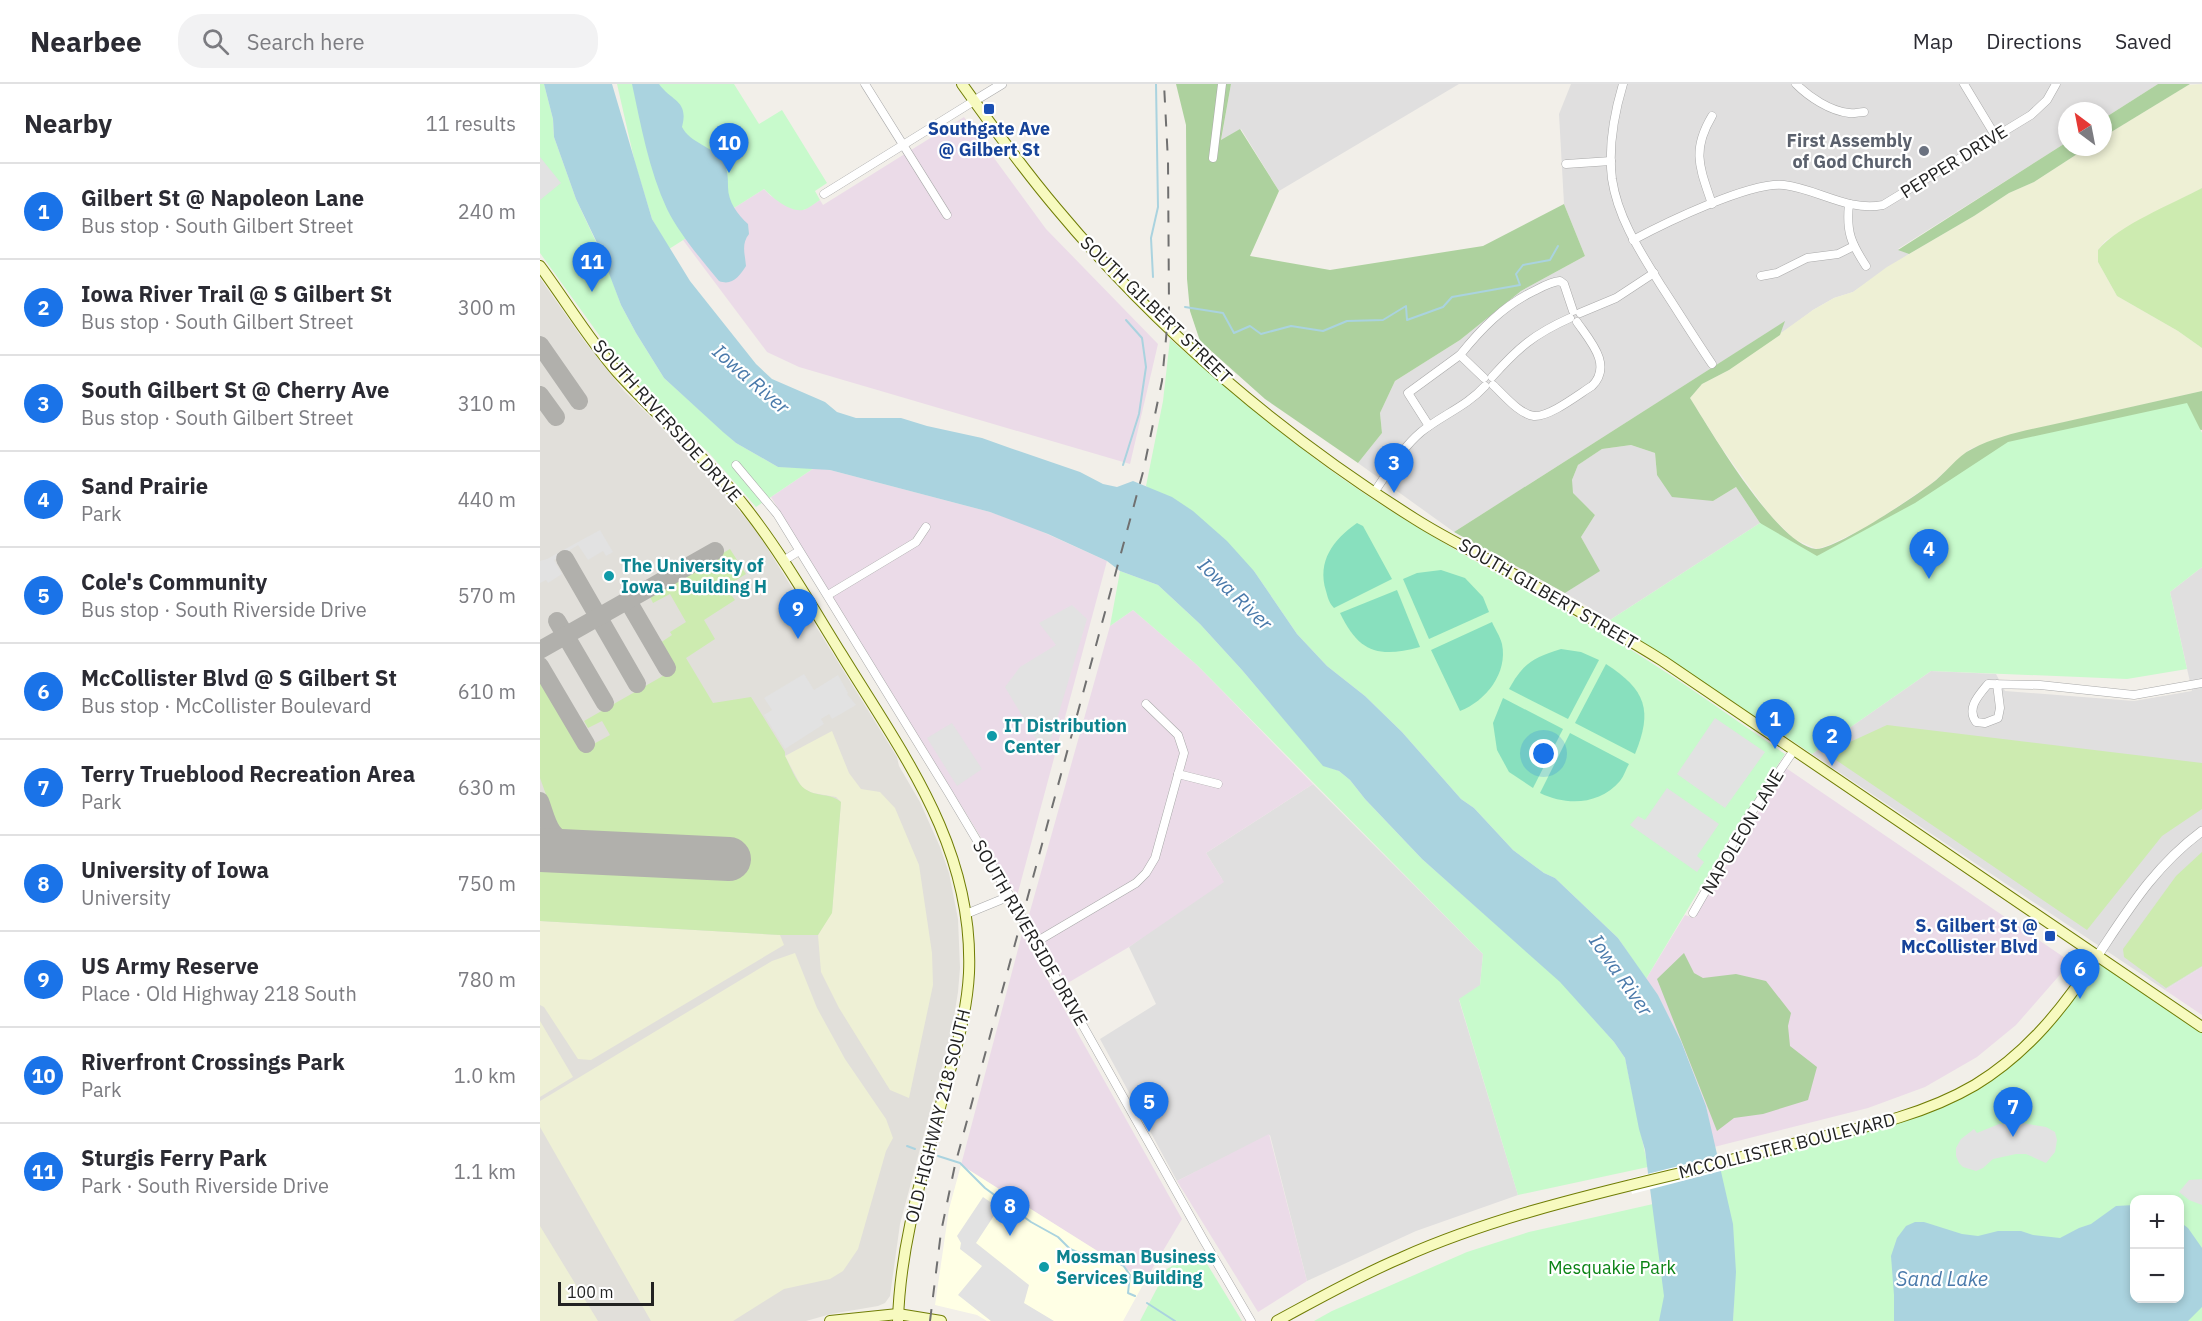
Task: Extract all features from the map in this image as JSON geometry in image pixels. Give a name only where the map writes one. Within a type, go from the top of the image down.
[{"type":"main road","name":"SOUTH GILBERT STREET","points":[[962,84],[1040,189],[1068,222],[1167,326],[1276,420],[1336,465],[1415,519],[1632,642],[2098,955],[2202,1028]]},
{"type":"main road","name":"SOUTH RIVERSIDE DRIVE","points":[[540,266],[616,370],[712,468],[747,509],[783,561]]},
{"type":"main road","name":"OLD HIGHWAY 218 SOUTH","points":[[783,561],[932,805],[955,862],[966,914],[969,972],[964,1013],[918,1189],[906,1251],[898,1318]]},
{"type":"main road","name":"MCCOLLISTER BOULEVARD","points":[[1277,1321],[1349,1282],[1402,1257],[1502,1221],[1630,1185],[1911,1114],[1935,1105],[1976,1084],[2013,1057],[2044,1028],[2098,955]]},
{"type":"main road","points":[[830,1321],[852,1317],[941,1321]]},
{"type":"street","points":[[866,84],[947,215]]},
{"type":"street","points":[[824,194],[1002,84]]},
{"type":"street","points":[[1213,158],[1222,84]]},
{"type":"street","points":[[1623,84],[1614,123],[1611,161],[1616,198],[1633,240],[1712,364]]},
{"type":"street","points":[[1796,84],[1809,96],[1831,107],[1849,114],[1864,112]]},
{"type":"street","points":[[1964,84],[1996,136]]},
{"type":"street","name":"PEPPER DRIVE","points":[[1633,240],[1712,204],[1756,187],[1774,184],[1866,207],[1891,201],[2040,108],[2048,100],[2056,84]]},
{"type":"street","points":[[1712,116],[1705,126],[1698,150],[1698,164],[1712,204]]},
{"type":"street","points":[[1566,164],[1611,161]]},
{"type":"street","points":[[1849,204],[1848,229],[1854,246],[1866,266]]},
{"type":"street","points":[[1761,276],[1777,273],[1807,258],[1838,254],[1854,246]]},
{"type":"street","points":[[1375,491],[1400,454],[1420,433],[1474,397],[1527,341],[1547,328],[1616,298],[1654,273]]},
{"type":"street","points":[[1429,426],[1408,393],[1460,355],[1489,321],[1508,306],[1554,282],[1560,281],[1564,284],[1575,316],[1600,359],[1602,370],[1599,380],[1592,386],[1546,414],[1535,416],[1516,405],[1460,355]]},
{"type":"street","name":"SOUTH RIVERSIDE DRIVE","points":[[736,465],[766,499],[828,596],[1010,896],[1251,1321]]},
{"type":"street","points":[[828,596],[916,542],[926,527]]},
{"type":"street","points":[[783,561],[799,551]]},
{"type":"street","points":[[1997,684],[2000,708],[1998,718],[1993,722],[1976,722],[1971,715],[1972,708],[1979,694],[1988,684],[1997,684],[2040,685],[2134,694],[2202,683]]},
{"type":"street","points":[[1036,942],[1137,883],[1157,855],[1184,753],[1182,741],[1178,735],[1146,704]]},
{"type":"street","name":"NAPOLEON LANE","points":[[1693,913],[1748,819],[1794,750]]},
{"type":"street","points":[[1178,774],[1218,784]]},
{"type":"street","name":"MCCOLLISTER BOULEVARD","points":[[2098,955],[2159,868],[2202,831]]},
{"type":"street","points":[[966,914],[1010,896]]},
{"type":"shaded area","points":[[1231,84],[1459,84],[1279,191],[1241,129],[1221,141]]},
{"type":"shaded area","points":[[1571,84],[2158,84],[2112,113],[2112,102],[2058,102],[2058,148],[1898,249],[1909,254],[1853,292],[1834,298],[1813,310],[1780,335],[1784,322],[1454,532],[1358,463],[1382,433],[1380,413],[1395,381],[1460,340],[1521,291],[1585,256],[1564,204],[1559,114]]},
{"type":"shaded area","points":[[2202,84],[2202,188],[2105,241],[2098,250],[2098,262],[2117,296],[2178,331],[2202,348],[2202,391],[2005,436],[1970,449],[1931,484],[1869,526],[1817,549],[1794,539],[1769,514],[1719,444],[1690,398],[1702,384],[1729,370],[1813,310],[1834,298],[1853,292],[1887,267],[2009,193],[2034,182],[2074,156],[2112,156],[2112,131],[2188,85]]},
{"type":"shaded area","points":[[964,117],[1046,229],[1158,344],[1130,464],[799,367],[767,352],[683,240],[764,189],[771,196],[794,209],[804,210],[820,200],[823,205]]},
{"type":"shaded area","points":[[540,157],[561,183],[540,200]]},
{"type":"shaded area","points":[[540,278],[585,342],[624,391],[705,470],[758,533],[897,757],[899,766],[920,802],[949,873],[958,919],[960,968],[952,1029],[900,1224],[890,1296],[885,1303],[878,1306],[806,1321],[540,1321]]},
{"type":"shaded area","points":[[1631,445],[1655,453],[1657,475],[1713,501],[1736,487],[1760,523],[1610,620],[1565,593],[1599,571],[1581,537],[1595,515],[1572,493],[1572,480],[1578,465],[1602,449]]},
{"type":"shaded area","points":[[814,468],[830,470],[990,512],[1023,523],[1107,561],[1017,896],[771,497]]},
{"type":"shaded area","points":[[600,530],[613,552],[606,556],[603,551],[588,560],[578,545],[554,560],[562,574],[548,583],[546,580],[540,583],[540,561]]},
{"type":"shaded area","points":[[2202,567],[2202,967],[2165,990],[1812,754],[1931,671],[1996,674],[2005,691],[2134,701],[2192,691],[2170,592]]},
{"type":"shaded area","points":[[1072,605],[1087,619],[1046,756],[1005,687],[1020,667],[1056,645],[1039,623]]},
{"type":"shaded area","points":[[1133,610],[1197,665],[1313,784],[1206,853],[1224,882],[1129,947],[1066,984],[1029,915],[1110,626]]},
{"type":"shaded area","points":[[804,674],[814,690],[838,675],[847,694],[856,705],[832,719],[829,714],[821,719],[824,724],[785,749],[764,715],[772,710],[764,698]]},
{"type":"shaded area","points":[[1715,718],[1765,752],[1725,808],[1677,774]]},
{"type":"shaded area","points":[[952,723],[982,769],[957,786],[927,738]]},
{"type":"shaded area","points":[[832,731],[849,773],[861,789],[880,792],[895,808],[919,865],[932,953],[933,985],[909,1098],[890,1090],[839,1008],[821,972],[818,935],[832,912],[841,802],[836,797],[813,793],[802,788],[785,756]]},
{"type":"shaded area","points":[[1786,768],[2071,962],[2016,1025],[1977,1057],[1925,1087],[1868,1108],[1714,1147],[1706,1106],[1681,1041],[1658,995],[1646,979],[1685,915],[1694,918]]},
{"type":"shaded area","points":[[1313,784],[1483,954],[1480,986],[1459,1000],[1518,1195],[1416,1231],[1307,1281],[1270,1135],[1177,1181],[1100,1039],[1156,1004],[1129,947],[1222,879],[1206,853]]},
{"type":"shaded area","points":[[1667,788],[1719,824],[1697,856],[1704,862],[1697,872],[1630,825],[1638,816],[1645,820]]},
{"type":"shaded area","points":[[540,921],[780,935],[784,945],[591,1060],[578,1059],[544,1007],[540,1005]]},
{"type":"shaded area","points":[[1022,934],[1182,1219],[1145,1281],[961,1165]]},
{"type":"shaded area","points":[[795,953],[817,1008],[845,1059],[886,1119],[893,1138],[886,1151],[858,1249],[843,1271],[830,1279],[784,1289],[733,1321],[651,1321],[540,1127],[540,1101],[772,961]]},
{"type":"shaded area","points":[[2202,967],[2202,1015],[2165,990]]},
{"type":"shaded area","points":[[540,1021],[573,1077],[540,1097]]},
{"type":"shaded area","points":[[2016,1122],[2046,1127],[2055,1132],[2057,1140],[2055,1152],[2046,1163],[2026,1154],[2016,1154],[1993,1159],[1976,1171],[1963,1167],[1959,1163],[1956,1148],[1961,1139],[1974,1129],[1977,1133],[1999,1124]]},
{"type":"shaded area","points":[[1269,1134],[1307,1281],[1258,1312],[1177,1181]]},
{"type":"shaded area","points":[[961,1165],[1145,1281],[1123,1321],[987,1321],[977,1315],[935,1305],[949,1209]]},
{"type":"shaded area","points":[[2202,1179],[2202,1205],[2189,1200],[2179,1192],[2189,1180]]},
{"type":"shaded area","points":[[983,1197],[999,1208],[976,1243],[1029,1285],[1024,1303],[1054,1321],[991,1321],[958,1295],[982,1266],[960,1249],[961,1243],[957,1236]]},
{"type":"shaded area","points":[[540,1226],[598,1321],[540,1321]]},
{"type":"green space","points":[[540,84],[544,84],[553,119],[554,137],[576,199],[605,261],[621,305],[664,378],[736,443],[778,467],[814,468],[756,507],[709,453],[656,403],[617,360],[540,253]]},
{"type":"green space","points":[[617,84],[734,84],[759,124],[782,110],[827,183],[815,191],[820,200],[805,209],[792,209],[764,189],[669,249],[652,219],[635,163]]},
{"type":"green space","points":[[1176,84],[1231,84],[1221,140],[1240,129],[1279,191],[1250,256],[1330,270],[1483,246],[1564,204],[1585,256],[1521,291],[1460,340],[1395,381],[1380,413],[1382,433],[1358,463],[1265,399],[1200,341],[1190,311],[1187,279],[1186,125]]},
{"type":"green space","points":[[2158,84],[2190,84],[2112,132],[2112,113]]},
{"type":"green space","points":[[2058,148],[2058,156],[2074,156],[2034,182],[2009,193],[1909,254],[1898,250]]},
{"type":"green space","points":[[2202,188],[2202,348],[2178,331],[2117,296],[2098,262],[2098,250],[2132,224]]},
{"type":"green space","points":[[1785,321],[1780,335],[1729,370],[1702,384],[1690,398],[1746,484],[1765,508],[1800,543],[1816,549],[1840,541],[1874,522],[1931,484],[1967,452],[2006,436],[2202,391],[2202,430],[2179,427],[1825,560],[1773,538],[1736,487],[1713,501],[1672,497],[1657,475],[1655,453],[1631,445],[1602,449],[1578,465],[1572,480],[1573,493],[1595,515],[1581,537],[1600,571],[1565,593],[1454,532]]},
{"type":"green space","points":[[1170,339],[1276,429],[1375,501],[1440,541],[1631,650],[1785,754],[1736,828],[1646,979],[1618,938],[1555,878],[1544,873],[1513,850],[1474,808],[1461,799],[1402,732],[1365,696],[1327,666],[1297,634],[1254,571],[1146,486],[1163,401]]},
{"type":"green space","points":[[2187,403],[2202,433],[2202,567],[2170,592],[2187,669],[2127,679],[1931,671],[1812,754],[1610,620],[1760,523],[1817,556],[1915,503],[2008,442]]},
{"type":"green space","points":[[1357,523],[1363,526],[1392,579],[1334,608],[1328,598],[1324,580],[1326,561],[1334,544]]},
{"type":"green space","points":[[730,549],[746,574],[725,587],[735,600],[704,620],[715,639],[686,658],[713,703],[751,697],[785,752],[799,783],[809,791],[833,797],[841,802],[832,913],[818,935],[780,935],[540,921],[540,860],[740,869],[741,847],[573,840],[558,828],[540,778],[540,681],[581,751],[610,735],[602,721],[588,728],[584,721],[675,669],[660,643],[672,635],[670,632],[686,622],[670,594],[653,603],[649,595]]},
{"type":"green space","points":[[1441,570],[1465,578],[1483,597],[1489,612],[1429,639],[1403,579],[1417,573]]},
{"type":"green space","points":[[1120,571],[1158,585],[1200,624],[1323,765],[1339,771],[1350,780],[1422,859],[1561,982],[1614,1042],[1625,1058],[1648,1167],[1518,1195],[1459,999],[1480,985],[1483,954],[1197,665],[1133,610],[1110,626]]},
{"type":"green space","points":[[1397,590],[1420,647],[1393,652],[1372,649],[1355,637],[1340,613]]},
{"type":"green space","points":[[1492,622],[1502,644],[1502,665],[1493,685],[1486,693],[1460,711],[1431,650]]},
{"type":"green space","points":[[1561,649],[1581,652],[1599,660],[1568,719],[1509,689],[1524,667],[1543,655]]},
{"type":"green space","points":[[1606,664],[1630,683],[1638,692],[1642,702],[1644,725],[1635,754],[1575,723]]},
{"type":"green space","points":[[1503,698],[1563,729],[1533,788],[1509,772],[1497,750],[1493,723]]},
{"type":"green space","points":[[1887,725],[2202,763],[2202,809],[2162,836],[2087,930],[1833,758],[1850,742]]},
{"type":"green space","points":[[1570,733],[1629,764],[1623,777],[1612,789],[1593,799],[1582,801],[1561,800],[1540,793]]},
{"type":"green space","points":[[2202,852],[2202,966],[2166,988],[2124,957],[2123,949],[2176,876]]},
{"type":"green space","points":[[1684,953],[1694,973],[1703,978],[1736,974],[1766,981],[1791,1013],[1788,1026],[1790,1046],[1817,1067],[1808,1100],[1763,1114],[1734,1118],[1717,1131],[1657,979]]},
{"type":"green space","points":[[2098,955],[2202,1028],[2202,1321],[1733,1321],[1735,1260],[1720,1171],[1744,1165],[1742,1157],[1935,1105],[2013,1057]]},
{"type":"green space","name":"Mesquakie Park","points":[[1662,1202],[1668,1321],[1314,1321],[1467,1252],[1529,1232]]},
{"type":"green space","points":[[1190,1255],[1204,1259],[1242,1321],[1140,1321],[1167,1269]]},
{"type":"water","name":"Iowa River","points":[[544,84],[612,84],[652,219],[690,281],[756,364],[772,379],[825,402],[837,412],[856,418],[901,418],[982,438],[1080,472],[1103,484],[1117,487],[1133,481],[1172,497],[1193,511],[1227,541],[1254,571],[1297,634],[1327,666],[1365,696],[1402,732],[1461,799],[1474,808],[1513,850],[1544,873],[1555,878],[1618,938],[1658,995],[1681,1041],[1706,1106],[1733,1224],[1736,1272],[1733,1321],[1659,1321],[1664,1296],[1645,1150],[1625,1058],[1614,1042],[1560,982],[1422,859],[1350,780],[1339,771],[1323,766],[1242,670],[1200,624],[1158,585],[1120,571],[1107,561],[1048,534],[990,512],[830,470],[778,467],[736,443],[664,378],[621,305],[599,247],[576,199],[554,137],[553,119]]},
{"type":"water","points":[[632,84],[659,84],[681,106],[684,118],[682,127],[690,137],[713,151],[724,163],[728,193],[737,212],[748,224],[749,234],[744,245],[746,266],[738,277],[731,281],[719,281],[672,219],[650,163]]},
{"type":"water","name":"Sand Lake","points":[[2130,1205],[2130,1303],[2184,1303],[2184,1225],[2202,1248],[2202,1307],[2188,1321],[1894,1321],[1891,1256],[1897,1238],[1906,1226],[1915,1222],[1924,1222],[1962,1234],[1978,1236],[1998,1231],[2021,1231],[2033,1235],[2060,1238],[2091,1224],[2116,1206]]},
{"type":"pier","points":[[1741,1150],[1744,1165],[1632,1194],[1628,1179]]},
{"type":"waterway","points":[[1153,277],[1151,238],[1158,207],[1156,84]]},
{"type":"waterway","points":[[1185,307],[1223,313],[1234,333],[1250,326],[1261,334],[1291,326],[1323,331],[1347,321],[1383,320],[1406,306],[1407,320],[1443,307],[1452,297],[1520,285],[1516,274],[1523,265],[1550,260],[1558,246]]},
{"type":"waterway","points":[[1123,465],[1139,414],[1146,367],[1142,338],[1126,320]]},
{"type":"waterway","points":[[907,1146],[915,1149]]},
{"type":"waterway","points":[[938,1156],[960,1163],[985,1188],[1031,1222],[1058,1237],[1070,1249],[1082,1254],[1094,1254],[1123,1265],[1130,1275],[1128,1293],[1135,1296]]},
{"type":"waterway","points":[[1147,1303],[1175,1321]]},
{"type":"taxiway","points":[[540,345],[579,401]]},
{"type":"taxiway","points":[[540,395],[556,417]]},
{"type":"taxiway","points":[[540,650],[715,551]]},
{"type":"taxiway","points":[[565,559],[637,684]]},
{"type":"taxiway","points":[[628,601],[667,668]]},
{"type":"taxiway","points":[[557,621],[605,703]]},
{"type":"taxiway","points":[[540,666],[586,744]]},
{"type":"taxiway","points":[[540,801],[552,831],[570,846],[595,852],[645,854]]},
{"type":"runway","points":[[540,850],[729,859]]},
{"type":"railway","points":[[930,1321],[941,1232],[955,1165],[1143,472],[1162,381],[1169,307],[1168,161],[1164,84]]},
{"type":"place","name":"Southgate Ave @ Gilbert St","points":[[989,109]]},
{"type":"place","name":"First Assembly of God Church","points":[[1924,151]]},
{"type":"place","name":"Riverfront Crossings Park","points":[[729,173]]},
{"type":"place","name":"Sturgis Ferry Park","points":[[592,292]]},
{"type":"place","name":"South Gilbert St @ Cherry Ave","points":[[1394,493]]},
{"type":"place","name":"The University of Iowa - Building H","points":[[609,576]]},
{"type":"place","name":"Sand Prairie","points":[[1929,579]]},
{"type":"place","name":"US Army Reserve","points":[[798,639]]},
{"type":"place","name":"IT Distribution Center","points":[[992,736]]},
{"type":"place","name":"Gilbert St @ Napoleon Lane","points":[[1775,749]]},
{"type":"place","name":"Iowa River Trail @ S Gilbert St","points":[[1832,766]]},
{"type":"place","name":"S. Gilbert St @ McCollister Blvd","points":[[2050,936]]},
{"type":"place","name":"McCollister Blvd @ S Gilbert St","points":[[2080,999]]},
{"type":"place","name":"Cole's Community","points":[[1149,1132]]},
{"type":"place","name":"Terry Trueblood Recreation Area","points":[[2013,1137]]},
{"type":"place","name":"University of Iowa","points":[[1010,1236]]},
{"type":"place","name":"Mossman Business Services Building","points":[[1044,1267]]}]
